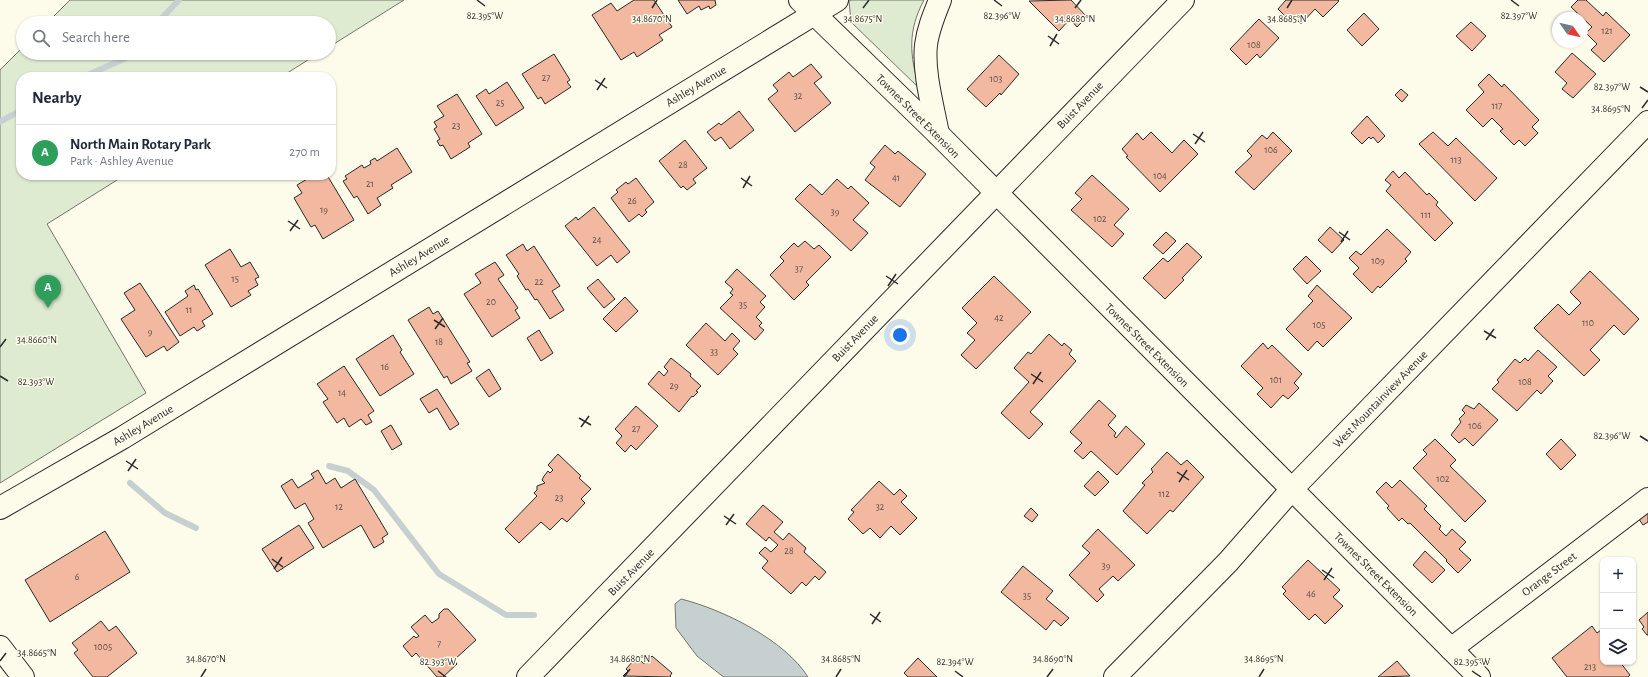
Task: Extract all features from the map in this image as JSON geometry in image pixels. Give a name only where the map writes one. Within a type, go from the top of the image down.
[{"type":"street","name":"Ashley Avenue","points":[[0,508],[122,438],[808,7],[837,0]]},
{"type":"street","points":[[938,134],[926,62],[926,45],[930,26],[940,0]]},
{"type":"street","name":"Buist Avenue","points":[[528,677],[1183,0]]},
{"type":"street","name":"Townes Street Extension","points":[[808,7],[938,134],[995,193],[1479,677]]},
{"type":"street","name":"West Mountainview Avenue","points":[[1115,677],[1228,562],[1292,489],[1648,122]]},
{"type":"street","name":"Orange Street","points":[[1451,649],[1648,499]]},
{"type":"street","points":[[0,646],[23,677]]},
{"type":"green space","points":[[70,0],[404,0],[336,43],[336,16],[54,16]]},
{"type":"green space","points":[[924,0],[915,23],[912,44],[912,54],[919,88],[851,22],[849,1]]},
{"type":"green space","points":[[16,54],[16,60],[308,60],[289,72],[16,72],[16,180],[117,180],[47,224],[146,393],[0,483],[0,70]]},
{"type":"shaded area","points":[[681,599],[715,610],[733,618],[769,639],[798,663],[808,677],[724,677],[697,656],[676,628],[675,604]]},
{"type":"building","points":[[634,0],[654,0],[672,27],[659,35],[663,40],[637,57],[634,52],[621,60],[592,15],[611,3],[617,11]]},
{"type":"building","points":[[678,0],[715,0],[716,5],[710,9],[709,6],[701,10],[699,6],[687,14]]},
{"type":"building","points":[[1071,0],[1087,17],[1077,27],[1070,19],[1059,31],[1029,1]]},
{"type":"building","points":[[1286,0],[1339,1],[1323,17],[1315,9],[1301,24],[1295,18],[1291,22],[1278,9]]},
{"type":"building","points":[[1578,0],[1586,0],[1603,16],[1606,12],[1630,35],[1604,62],[1591,50],[1597,44],[1588,35],[1588,31],[1592,27],[1588,23],[1588,12],[1576,12],[1571,7]]},
{"type":"building","points":[[1364,13],[1379,29],[1362,46],[1347,30]]},
{"type":"building","points":[[1259,19],[1279,38],[1260,58],[1257,54],[1246,65],[1230,49]]},
{"type":"building","points":[[1471,22],[1486,36],[1472,51],[1456,36]]},
{"type":"building","points":[[1572,53],[1596,74],[1573,98],[1562,89],[1567,83],[1555,72]]},
{"type":"building","points":[[554,54],[570,80],[567,82],[571,87],[545,104],[541,97],[538,99],[522,74]]},
{"type":"building","points":[[999,55],[1019,74],[1001,95],[1000,93],[986,107],[967,89]]},
{"type":"building","points":[[811,64],[822,77],[814,83],[831,103],[795,132],[768,99],[778,91],[773,85],[789,72],[793,77]]},
{"type":"building","points":[[1489,74],[1502,87],[1504,84],[1539,120],[1532,127],[1538,133],[1525,146],[1519,140],[1514,145],[1500,131],[1503,129],[1492,118],[1483,127],[1466,110],[1484,92],[1478,85]]},
{"type":"building","points":[[507,82],[524,108],[496,126],[476,96],[486,89],[489,94]]},
{"type":"building","points":[[1401,89],[1408,95],[1402,102],[1395,95]]},
{"type":"building","points":[[457,94],[482,134],[468,143],[470,147],[451,159],[443,145],[440,146],[437,141],[440,139],[434,129],[437,127],[434,122],[444,116],[437,106]]},
{"type":"building","points":[[739,111],[754,130],[730,149],[721,137],[715,141],[707,132],[719,123],[721,125]]},
{"type":"building","points":[[1367,116],[1385,136],[1378,143],[1373,137],[1371,139],[1369,137],[1362,144],[1351,133]]},
{"type":"building","points":[[1151,132],[1172,153],[1184,140],[1198,154],[1160,192],[1126,157],[1128,156],[1122,149],[1137,133],[1143,140]]},
{"type":"building","points":[[1273,132],[1292,151],[1254,190],[1235,172],[1252,156],[1247,151],[1262,135],[1267,139]]},
{"type":"building","points":[[1433,132],[1448,146],[1456,138],[1497,178],[1475,201],[1419,144]]},
{"type":"building","points":[[685,140],[707,168],[693,179],[696,183],[687,190],[683,186],[681,188],[659,161]]},
{"type":"building","points":[[885,145],[895,154],[898,151],[926,174],[900,207],[865,180],[875,167],[870,163]]},
{"type":"building","points":[[397,148],[412,172],[391,185],[393,188],[377,198],[381,205],[368,214],[357,196],[354,198],[343,181],[347,179],[345,176],[362,165],[364,168],[371,164],[370,161],[375,158],[377,161]]},
{"type":"building","points":[[1393,171],[1399,178],[1405,172],[1427,195],[1429,193],[1438,202],[1436,205],[1453,223],[1435,241],[1386,191],[1391,185],[1385,180]]},
{"type":"building","points":[[1092,175],[1129,209],[1114,225],[1124,234],[1112,247],[1071,210],[1082,199],[1075,193]]},
{"type":"building","points":[[636,178],[654,202],[645,210],[647,212],[642,217],[639,214],[629,222],[611,198],[618,192],[616,190],[626,182],[628,184]]},
{"type":"building","points":[[837,179],[848,189],[851,186],[869,203],[853,220],[868,233],[851,251],[795,199],[810,184],[822,195]]},
{"type":"building","points":[[306,180],[330,180],[354,220],[323,239],[315,225],[311,227],[294,198],[302,193],[297,185]]},
{"type":"building","points":[[594,207],[630,252],[617,263],[611,255],[597,266],[565,226],[576,217],[578,220]]},
{"type":"building","points":[[1330,227],[1344,240],[1332,253],[1318,240]]},
{"type":"building","points":[[1387,229],[1411,252],[1405,259],[1407,261],[1380,288],[1378,286],[1372,293],[1353,274],[1359,268],[1349,258],[1356,251],[1361,255]]},
{"type":"building","points":[[1166,232],[1176,241],[1163,254],[1153,245]]},
{"type":"building","points":[[805,241],[814,249],[819,245],[831,257],[806,282],[809,285],[794,300],[770,275],[784,261],[780,257],[794,243],[798,247]]},
{"type":"building","points":[[1187,243],[1202,257],[1182,278],[1184,280],[1165,299],[1143,278],[1163,258],[1168,262]]},
{"type":"building","points":[[523,244],[527,251],[534,246],[560,286],[552,291],[564,310],[550,319],[537,299],[535,300],[528,289],[526,290],[517,276],[519,274],[506,255]]},
{"type":"building","points":[[230,249],[241,267],[250,262],[259,277],[255,279],[258,285],[248,291],[251,295],[231,307],[205,265]]},
{"type":"building","points":[[1306,256],[1321,271],[1307,284],[1293,269]]},
{"type":"building","points":[[495,262],[504,275],[498,279],[518,308],[515,310],[520,318],[492,337],[464,294],[481,283],[475,274]]},
{"type":"building","points":[[737,269],[766,296],[760,302],[765,307],[756,317],[762,323],[759,326],[764,330],[755,340],[720,308],[733,295],[730,293],[733,289],[725,282]]},
{"type":"building","points":[[1590,271],[1639,319],[1624,335],[1614,325],[1590,350],[1600,360],[1584,376],[1534,328],[1558,304],[1569,315],[1581,303],[1570,292]]},
{"type":"building","points":[[994,276],[1031,312],[976,369],[961,355],[975,340],[967,333],[977,323],[962,308]]},
{"type":"building","points":[[598,279],[615,299],[604,308],[587,288]]},
{"type":"building","points":[[140,283],[179,342],[167,351],[164,346],[146,357],[121,319],[135,310],[124,293]]},
{"type":"building","points":[[194,285],[213,314],[202,321],[205,326],[197,331],[194,327],[180,336],[165,312],[188,296],[185,291]]},
{"type":"building","points":[[1317,285],[1352,318],[1323,347],[1317,341],[1308,351],[1286,329],[1313,301],[1308,296]]},
{"type":"building","points":[[625,297],[638,311],[616,332],[603,319]]},
{"type":"building","points":[[429,307],[433,314],[438,311],[470,362],[467,363],[472,371],[451,384],[447,376],[444,378],[408,320]]},
{"type":"building","points":[[706,323],[725,341],[732,333],[740,341],[733,349],[738,354],[718,375],[686,345]]},
{"type":"building","points":[[539,330],[553,353],[541,361],[527,338]]},
{"type":"building","points":[[1049,334],[1062,346],[1064,343],[1072,350],[1069,354],[1076,361],[1030,412],[1043,424],[1029,439],[1001,413],[1029,382],[1014,368],[1028,352],[1031,354]]},
{"type":"building","points":[[393,335],[402,350],[400,352],[414,374],[380,396],[356,359]]},
{"type":"building","points":[[1263,343],[1268,349],[1272,345],[1302,374],[1294,383],[1299,388],[1288,399],[1283,395],[1271,408],[1257,394],[1263,388],[1241,366]]},
{"type":"building","points":[[1538,350],[1557,367],[1548,376],[1553,381],[1541,394],[1537,390],[1517,411],[1492,389],[1499,382],[1497,380],[1515,359],[1520,363],[1525,358],[1528,361]]},
{"type":"building","points":[[671,358],[691,374],[690,376],[701,386],[696,391],[698,392],[693,397],[692,396],[679,412],[648,384],[659,371],[664,376],[668,371],[664,367]]},
{"type":"building","points":[[344,366],[374,411],[368,415],[372,422],[366,425],[361,419],[349,427],[344,418],[337,423],[323,402],[328,399],[317,384]]},
{"type":"building","points":[[489,369],[501,389],[489,397],[476,378]]},
{"type":"building","points":[[437,389],[459,424],[450,430],[437,408],[429,413],[420,399]]},
{"type":"building","points":[[1099,400],[1116,416],[1108,425],[1116,433],[1114,436],[1116,438],[1126,426],[1145,444],[1117,475],[1091,451],[1083,459],[1074,451],[1082,443],[1070,432]]},
{"type":"building","points":[[1479,403],[1498,420],[1473,446],[1465,438],[1459,443],[1451,435],[1461,422],[1459,419],[1465,413],[1462,410],[1466,405],[1474,409]]},
{"type":"building","points":[[636,406],[658,426],[636,450],[631,445],[625,452],[616,443],[622,436],[615,429]]},
{"type":"building","points":[[391,425],[402,444],[392,450],[381,431]]},
{"type":"building","points":[[1435,439],[1456,460],[1450,466],[1486,501],[1465,522],[1413,468],[1427,454],[1423,450]]},
{"type":"building","points":[[1561,439],[1576,455],[1561,470],[1546,454]]},
{"type":"building","points":[[1167,452],[1181,465],[1187,460],[1204,477],[1173,512],[1170,510],[1147,534],[1123,511],[1145,485],[1142,483],[1153,472],[1151,469]]},
{"type":"building","points":[[558,454],[581,476],[579,478],[591,489],[581,499],[585,503],[567,522],[562,518],[550,530],[541,522],[519,543],[505,529],[537,496],[534,493],[537,490],[537,486],[545,483],[542,480],[544,476],[548,471],[550,473],[553,470],[548,465]]},
{"type":"building","points":[[318,470],[326,484],[335,478],[341,488],[355,479],[388,534],[382,538],[384,542],[374,548],[361,525],[323,548],[308,523],[314,519],[305,503],[295,509],[281,486],[292,479],[298,488],[314,478],[311,474]]},
{"type":"building","points":[[1098,471],[1109,482],[1095,496],[1084,486]]},
{"type":"building","points":[[1400,480],[1427,506],[1424,509],[1441,526],[1439,529],[1446,536],[1452,529],[1466,542],[1459,549],[1471,560],[1458,573],[1410,523],[1408,524],[1402,518],[1399,521],[1387,508],[1389,506],[1376,492],[1386,482],[1392,488]]},
{"type":"building","points":[[879,481],[894,495],[900,489],[907,496],[901,502],[917,518],[900,535],[891,526],[880,538],[870,528],[863,534],[848,519],[854,512],[851,510]]},
{"type":"building","points":[[763,505],[783,522],[774,532],[783,540],[789,533],[806,548],[804,552],[826,572],[819,580],[815,576],[806,586],[802,582],[791,594],[762,568],[768,561],[759,553],[765,547],[771,552],[778,545],[769,537],[766,541],[746,524]]},
{"type":"building","points":[[1648,507],[1648,522],[1643,525],[1636,515]]},
{"type":"building","points":[[1031,508],[1038,515],[1032,522],[1024,516]]},
{"type":"building","points":[[299,525],[314,548],[277,572],[262,549]]},
{"type":"building","points":[[1098,529],[1135,565],[1118,581],[1113,576],[1099,589],[1104,595],[1097,602],[1069,575],[1090,553],[1082,546]]},
{"type":"building","points":[[105,531],[130,572],[50,622],[25,580]]},
{"type":"building","points":[[1425,551],[1445,570],[1432,583],[1413,565]]},
{"type":"building","points":[[1308,560],[1340,590],[1333,597],[1343,606],[1325,624],[1315,614],[1309,620],[1283,594],[1286,591],[1282,587]]},
{"type":"building","points":[[1023,566],[1053,591],[1046,599],[1069,618],[1061,626],[1054,620],[1046,630],[1001,592]]},
{"type":"building","points":[[444,609],[448,609],[476,640],[454,660],[457,664],[443,677],[437,677],[416,653],[412,657],[403,646],[414,636],[416,638],[419,636],[411,627],[425,615],[432,623],[439,618],[439,614]]},
{"type":"building","points":[[1648,612],[1647,635],[1642,629],[1644,627],[1639,620]]},
{"type":"building","points":[[101,621],[109,631],[116,626],[137,653],[107,677],[93,677],[74,653],[78,650],[72,643]]},
{"type":"building","points":[[1592,626],[1597,633],[1600,631],[1600,665],[1622,665],[1630,675],[1628,677],[1567,677],[1552,658]]},
{"type":"building","points":[[652,656],[672,673],[670,676],[671,677],[623,676],[628,671],[626,669],[633,661],[635,663],[639,659],[644,664]]},
{"type":"building","points":[[918,658],[937,677],[908,677],[904,673]]},
{"type":"building","points":[[1397,661],[1410,676],[1378,677]]},
{"type":"waterway","points":[[164,16],[179,0]]},
{"type":"waterway","points":[[94,72],[122,60]]},
{"type":"waterway","points":[[0,122],[16,113]]},
{"type":"waterway","points":[[329,466],[348,471],[374,490],[439,574],[506,615],[534,615]]},
{"type":"waterway","points":[[130,483],[165,513],[196,528]]},
{"type":"place","name":"North Main Rotary Park","points":[[48,308]]}]
